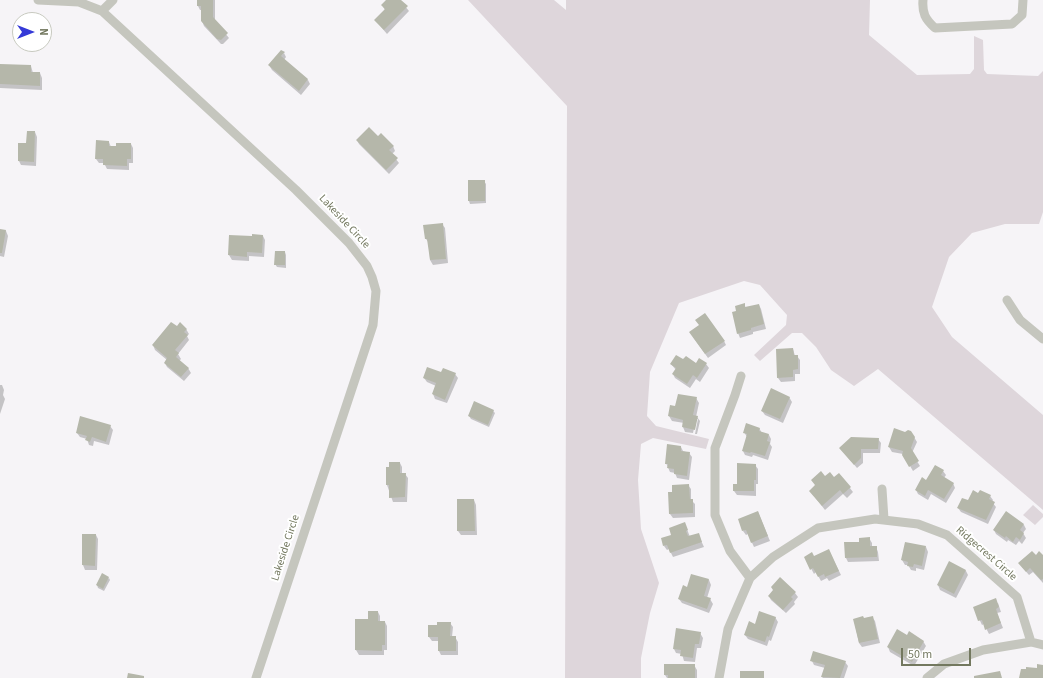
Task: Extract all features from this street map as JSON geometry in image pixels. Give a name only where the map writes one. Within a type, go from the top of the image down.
[{"type":"street","name":"Lakeside Circle","points":[[38,0],[79,2],[102,11],[296,190],[350,243],[367,266],[372,277],[376,291],[373,325],[256,678]]},
{"type":"street","points":[[102,11],[113,0]]},
{"type":"street","points":[[923,0],[922,11],[928,21],[935,28],[1012,24],[1022,15],[1024,0]]},
{"type":"street","points":[[1007,300],[1020,320],[1043,339]]},
{"type":"street","points":[[741,376],[716,448],[716,516],[730,551],[750,578]]},
{"type":"street","points":[[882,489],[884,519]]},
{"type":"street","name":"Ridgecrest Circle","points":[[719,678],[728,629],[750,578],[773,557],[818,528],[875,519],[918,524],[947,535],[1017,597],[1031,642]]},
{"type":"street","points":[[927,678],[950,661],[983,650],[1031,642],[1043,645]]},
{"type":"shaded area","points":[[468,0],[554,0],[566,10],[566,0],[870,0],[869,35],[917,75],[970,74],[974,69],[974,36],[983,40],[984,70],[987,74],[1038,76],[1043,71],[1043,212],[1039,224],[1005,224],[972,233],[949,257],[932,307],[952,337],[1043,415],[1043,510],[878,369],[854,386],[831,370],[816,347],[802,333],[792,333],[760,361],[754,355],[786,325],[787,315],[760,285],[744,281],[679,303],[650,372],[647,416],[656,426],[709,439],[706,449],[653,438],[641,444],[638,480],[641,529],[659,583],[650,613],[641,658],[641,678],[565,678],[567,106]]},
{"type":"shaded area","points":[[1033,505],[1043,514],[1043,517],[1035,525],[1023,515]]},
{"type":"building","points":[[197,0],[213,0],[213,17],[228,33],[221,40],[217,39],[201,21],[201,6],[197,6]]},
{"type":"building","points":[[386,0],[401,0],[408,6],[384,30],[374,20],[385,9],[381,5]]},
{"type":"building","points":[[281,50],[285,52],[281,56],[308,79],[299,91],[268,65]]},
{"type":"building","points":[[0,64],[31,65],[31,72],[40,72],[40,86],[0,84]]},
{"type":"building","points":[[369,127],[378,136],[381,133],[394,146],[389,150],[398,158],[386,170],[356,140]]},
{"type":"building","points":[[27,131],[35,131],[34,162],[18,161],[18,143],[26,143]]},
{"type":"building","points":[[96,140],[109,141],[109,146],[116,146],[116,143],[131,143],[131,159],[127,159],[127,166],[103,165],[103,159],[95,159]]},
{"type":"building","points":[[468,180],[485,180],[485,201],[468,201]]},
{"type":"building","points":[[443,223],[446,259],[430,260],[423,225]]},
{"type":"building","points":[[0,229],[6,230],[2,253],[0,253]]},
{"type":"building","points":[[252,234],[263,235],[262,253],[247,252],[247,257],[228,255],[229,235],[252,236]]},
{"type":"building","points":[[275,251],[285,251],[285,265],[274,265]]},
{"type":"building","points":[[745,303],[745,307],[759,304],[764,324],[737,334],[732,312],[736,311],[735,306]]},
{"type":"building","points":[[705,313],[725,341],[705,354],[689,332],[699,325],[695,320]]},
{"type":"building","points":[[171,322],[177,326],[180,322],[187,329],[184,332],[188,335],[175,350],[179,353],[176,357],[189,368],[181,377],[164,363],[167,358],[152,345]]},
{"type":"building","points":[[793,348],[794,355],[798,355],[798,369],[793,370],[793,377],[777,378],[776,349]]},
{"type":"building","points":[[676,355],[683,359],[686,356],[696,363],[699,358],[707,363],[697,378],[693,375],[687,384],[672,374],[676,368],[670,364]]},
{"type":"building","points":[[427,367],[441,372],[443,368],[456,373],[445,400],[432,394],[436,383],[423,378]]},
{"type":"building","points":[[771,388],[790,397],[780,419],[761,411]]},
{"type":"building","points":[[678,394],[697,397],[693,415],[698,416],[695,430],[682,427],[683,420],[668,416],[670,405],[675,406]]},
{"type":"building","points":[[474,401],[494,410],[488,425],[468,416]]},
{"type":"building","points":[[80,416],[111,425],[106,442],[92,437],[90,442],[85,440],[87,436],[76,433]]},
{"type":"building","points":[[746,423],[760,428],[759,431],[769,434],[767,441],[770,442],[765,456],[742,451],[747,434],[743,433]]},
{"type":"building","points":[[894,428],[905,432],[908,430],[911,431],[915,437],[911,448],[919,461],[909,467],[902,455],[903,451],[888,447]]},
{"type":"building","points":[[851,437],[879,438],[878,449],[861,449],[861,458],[854,465],[839,448]]},
{"type":"building","points":[[667,444],[681,446],[681,451],[690,452],[687,476],[674,474],[674,469],[667,468],[668,464],[665,464]]},
{"type":"building","points":[[389,462],[400,462],[400,473],[406,473],[405,497],[389,498],[389,485],[386,485],[386,467],[389,467]]},
{"type":"building","points":[[737,463],[756,464],[754,491],[733,491],[733,484],[737,484]]},
{"type":"building","points":[[935,465],[944,470],[941,475],[954,483],[944,499],[928,490],[925,496],[915,490],[922,477],[926,480]]},
{"type":"building","points":[[821,471],[825,476],[830,472],[834,477],[839,473],[851,487],[843,494],[840,490],[822,506],[809,491],[815,485],[811,480]]},
{"type":"building","points":[[689,484],[690,499],[693,499],[693,513],[669,514],[668,492],[672,492],[672,485]]},
{"type":"building","points":[[973,490],[978,493],[980,490],[991,495],[989,499],[995,502],[986,520],[957,508],[962,498],[968,500]]},
{"type":"building","points":[[457,499],[474,499],[475,531],[457,531]]},
{"type":"building","points":[[758,511],[768,536],[751,543],[746,530],[742,531],[738,519]]},
{"type":"building","points":[[1006,511],[1024,524],[1020,530],[1024,533],[1020,540],[1016,537],[1013,542],[1006,536],[1005,538],[993,530]]},
{"type":"building","points":[[685,522],[688,530],[686,531],[688,536],[699,533],[702,542],[670,553],[667,545],[663,546],[661,538],[671,535],[669,528]]},
{"type":"building","points":[[82,534],[96,534],[95,566],[82,565]]},
{"type":"building","points":[[870,537],[870,546],[877,546],[877,557],[845,558],[844,542],[859,542],[859,538]]},
{"type":"building","points":[[905,542],[926,546],[922,566],[914,564],[913,567],[907,566],[908,562],[901,560]]},
{"type":"building","points":[[829,549],[839,571],[825,577],[824,574],[818,577],[813,568],[810,570],[804,557],[812,552],[814,556]]},
{"type":"building","points":[[1032,551],[1036,555],[1039,551],[1043,555],[1043,579],[1041,580],[1030,568],[1026,572],[1018,563]]},
{"type":"building","points":[[949,561],[966,570],[954,594],[937,585]]},
{"type":"building","points":[[102,573],[109,577],[103,589],[96,585]]},
{"type":"building","points":[[691,574],[709,579],[704,596],[711,598],[707,609],[678,599],[683,585],[687,587]]},
{"type":"building","points":[[780,577],[796,592],[791,597],[793,599],[783,610],[768,596],[773,590],[771,587]]},
{"type":"building","points":[[996,598],[999,607],[996,609],[1001,623],[985,630],[982,620],[978,621],[973,607]]},
{"type":"building","points":[[368,611],[378,611],[378,621],[385,621],[385,645],[382,645],[382,651],[355,650],[355,619],[368,619]]},
{"type":"building","points":[[759,611],[776,617],[769,637],[767,636],[765,642],[744,635],[749,621],[755,624]]},
{"type":"building","points":[[863,616],[864,618],[873,616],[878,639],[859,643],[853,619]]},
{"type":"building","points":[[437,622],[451,622],[450,636],[456,636],[456,651],[438,651],[438,637],[428,637],[428,625],[437,625]]},
{"type":"building","points":[[676,628],[701,632],[699,644],[695,644],[693,658],[680,656],[681,650],[673,649]]},
{"type":"building","points":[[897,629],[907,635],[909,631],[924,641],[912,662],[887,647]]},
{"type":"building","points":[[813,651],[846,661],[840,678],[821,677],[825,665],[810,661]]},
{"type":"building","points":[[664,664],[695,664],[695,678],[668,678],[668,675],[664,675]]},
{"type":"building","points":[[1037,664],[1043,665],[1043,678],[1019,678],[1021,669],[1026,669],[1026,667],[1037,668]]},
{"type":"building","points":[[740,671],[764,671],[764,678],[740,678]]},
{"type":"building","points":[[1000,671],[1002,678],[974,678],[974,676]]},
{"type":"building","points":[[128,673],[144,676],[144,678],[127,678]]}]
